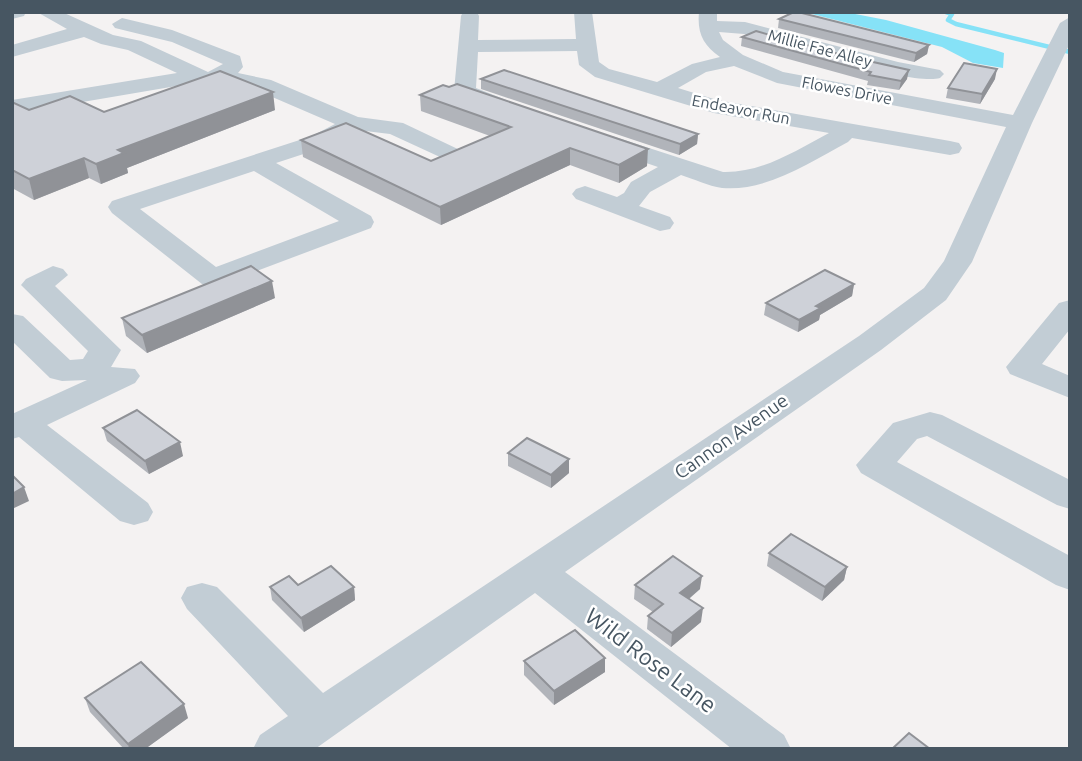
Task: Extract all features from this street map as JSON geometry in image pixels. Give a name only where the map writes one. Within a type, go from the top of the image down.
[{"type":"street","points":[[46,12],[108,40],[134,45],[208,75],[263,85],[353,123],[395,128],[453,156]]},
{"type":"street","name":"Endeavor Run","points":[[583,12],[585,45],[589,65],[594,70],[714,106],[950,148]]},
{"type":"street","points":[[470,16],[465,91],[476,98],[526,115]]},
{"type":"street","name":"Flowes Drive","points":[[707,19],[714,43],[736,59],[778,77],[1020,123]]},
{"type":"street","name":"Millie Fae Alley","points":[[707,19],[897,68],[935,71],[915,103]]},
{"type":"street","points":[[12,51],[114,23],[148,28],[193,42],[233,60],[233,67],[208,75],[12,107]]},
{"type":"street","name":"Cannon Avenue","points":[[276,749],[870,343],[935,294],[958,262],[1020,123],[1070,23]]},
{"type":"street","points":[[468,46],[585,45]]},
{"type":"street","points":[[659,90],[699,68],[736,59]]},
{"type":"street","points":[[893,137],[915,103]]},
{"type":"street","points":[[256,162],[361,222],[212,278],[121,207],[256,162],[320,141],[353,123]]},
{"type":"street","points":[[577,132],[721,180],[753,180],[840,137],[847,128]]},
{"type":"street","points":[[618,207],[634,198],[640,187],[678,166]]},
{"type":"street","points":[[585,194],[660,223]]},
{"type":"street","points":[[53,275],[36,285],[105,350],[108,376]]},
{"type":"street","points":[[1070,309],[1021,367],[1070,387]]},
{"type":"street","points":[[12,323],[62,371],[108,376]]},
{"type":"street","points":[[108,376],[18,426],[134,512]]},
{"type":"street","points":[[1070,496],[930,423],[905,431],[874,465],[1070,575]]},
{"type":"street","name":"Wild Rose Lane","points":[[535,571],[767,749]]},
{"type":"street","points":[[202,598],[320,719]]},
{"type":"water","points":[[804,12],[845,12],[886,20],[995,50],[1004,53],[1003,68],[973,63],[942,47]]},
{"type":"building","points":[[794,12],[929,45],[916,53],[779,19]]},
{"type":"building","points":[[756,31],[909,70],[901,81],[869,75],[871,72],[742,37]]},
{"type":"building","points":[[964,63],[997,69],[982,94],[948,88]]},
{"type":"building","points":[[504,70],[698,134],[680,144],[481,79]]},
{"type":"building","points":[[220,71],[273,92],[118,150],[124,153],[96,164],[84,158],[29,179],[12,170],[12,102],[29,110],[70,96],[104,112]]},
{"type":"building","points":[[457,84],[648,149],[619,165],[570,148],[440,207],[301,140],[346,123],[431,161],[511,127],[420,95],[443,85],[449,87]]},
{"type":"building","points":[[251,266],[272,281],[142,335],[122,318]]},
{"type":"building","points":[[825,270],[854,284],[816,306],[821,308],[799,320],[766,303]]},
{"type":"building","points":[[137,410],[180,442],[145,461],[103,428]]},
{"type":"building","points":[[527,438],[569,459],[551,475],[508,453]]},
{"type":"building","points":[[12,475],[24,487],[12,494]]},
{"type":"building","points":[[791,534],[847,567],[825,587],[769,553]]},
{"type":"building","points":[[673,556],[702,576],[680,593],[703,608],[672,633],[648,616],[663,604],[635,585]]},
{"type":"building","points":[[331,566],[354,587],[301,618],[270,587],[289,576],[298,585]]},
{"type":"building","points":[[575,630],[605,658],[554,691],[524,661]]},
{"type":"building","points":[[141,662],[184,704],[128,744],[85,698]]},
{"type":"building","points":[[909,733],[930,749],[892,749]]},
{"type":"waterway","points":[[946,12],[952,14],[948,20],[956,24],[1070,52]]}]
